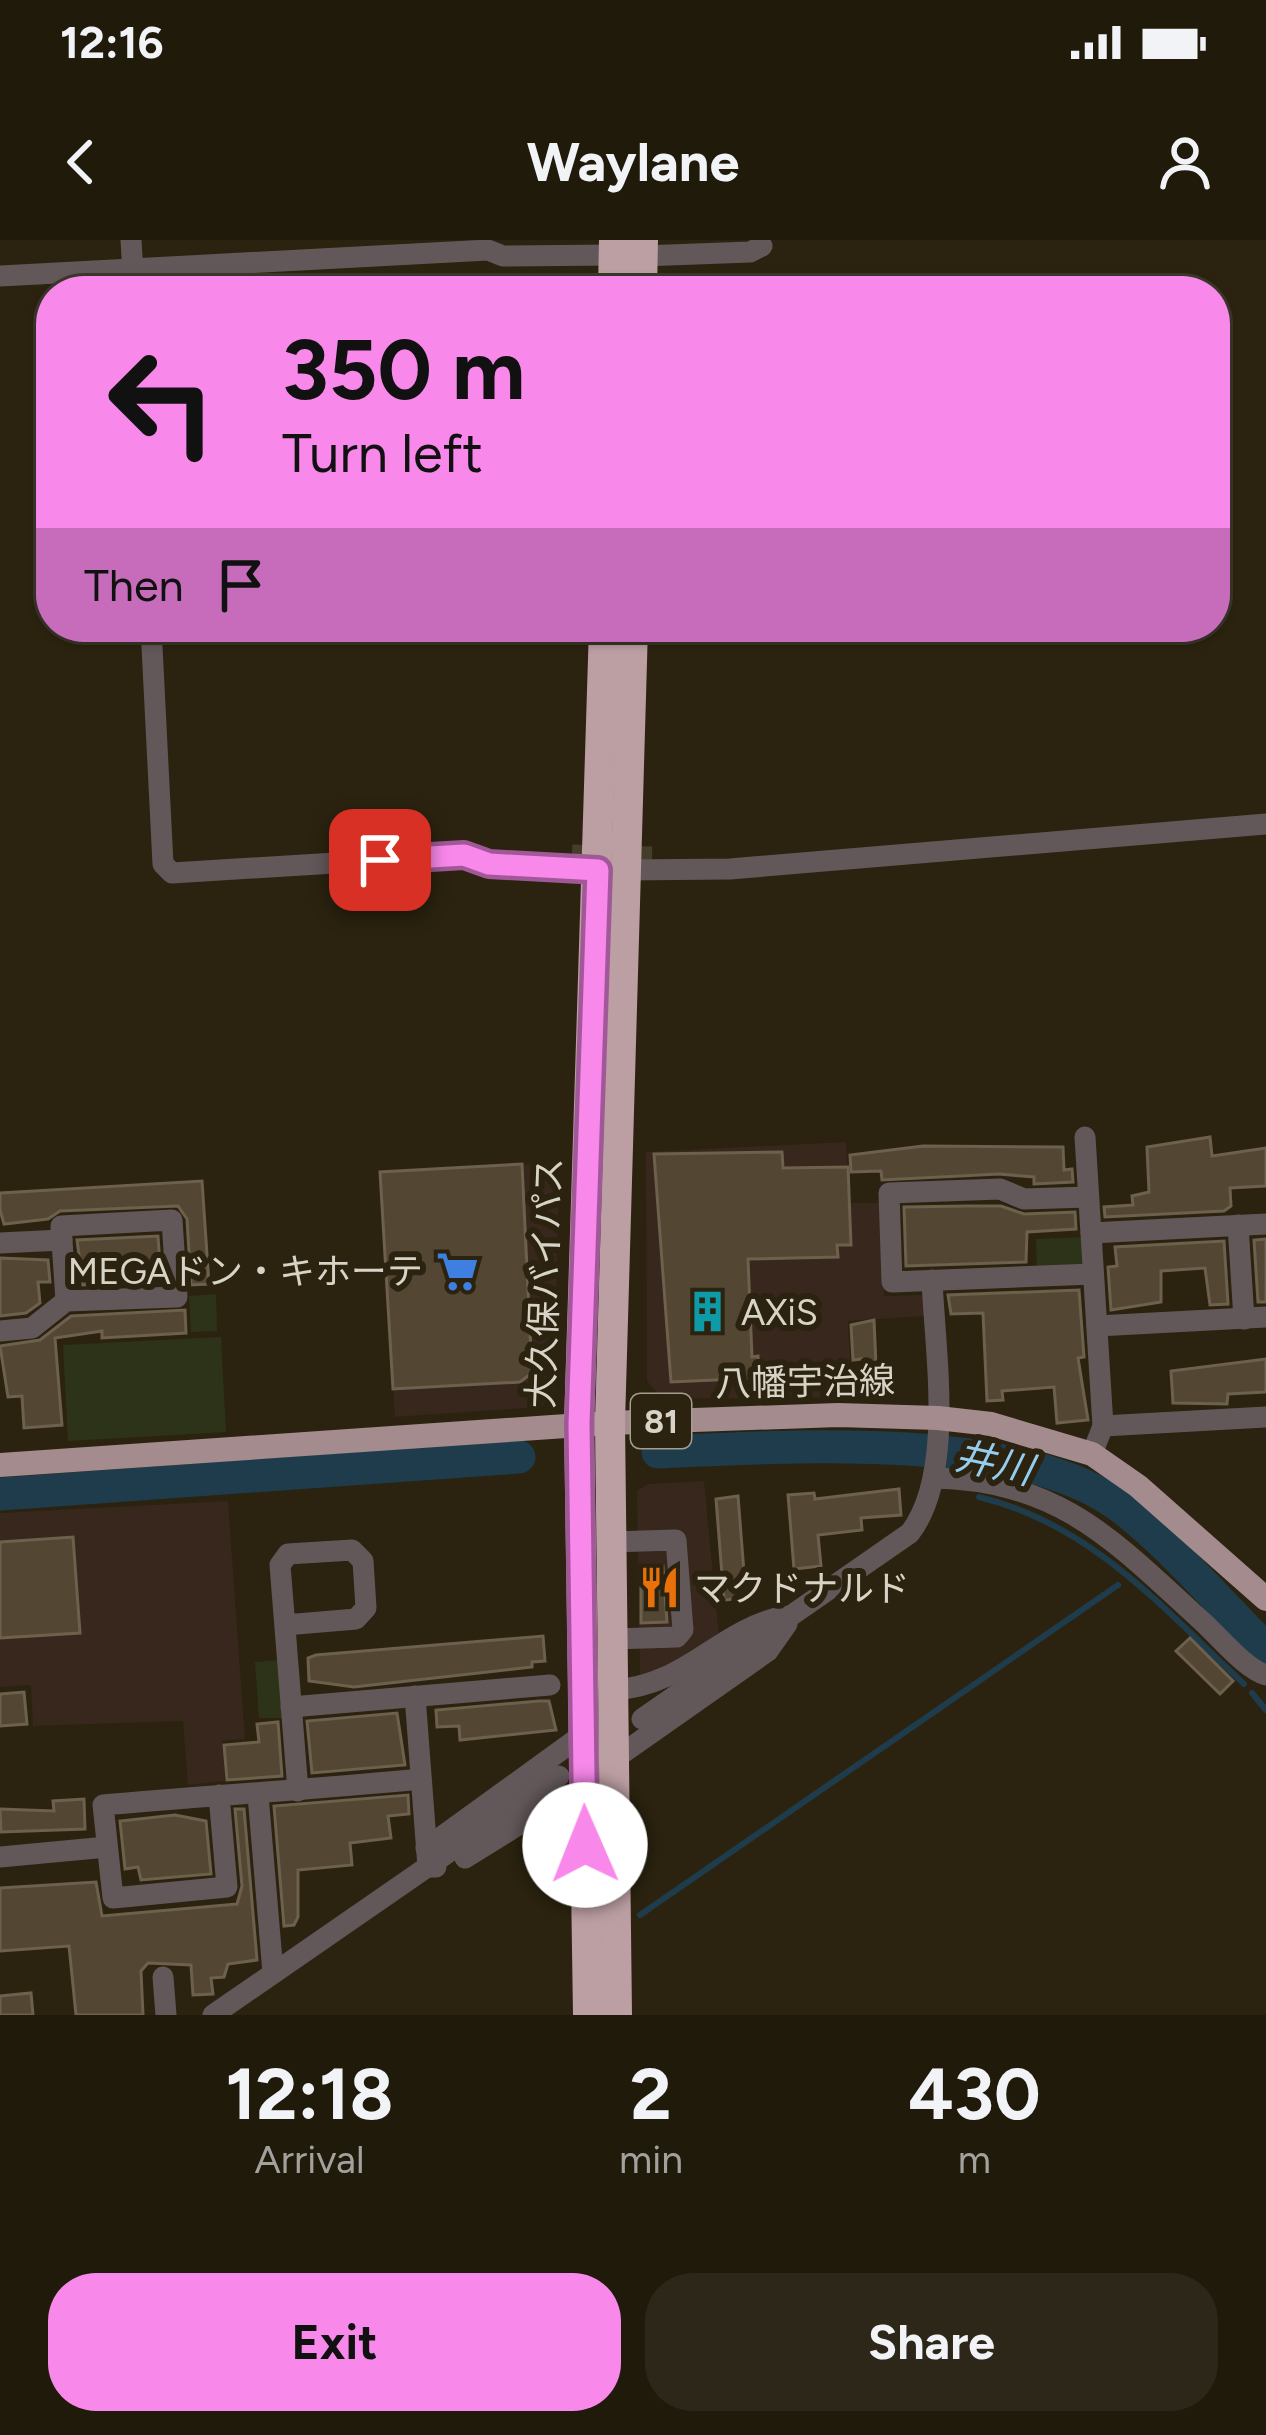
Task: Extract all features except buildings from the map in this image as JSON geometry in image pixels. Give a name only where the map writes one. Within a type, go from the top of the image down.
[{"type":"highway","points":[[618,276],[628,247]]},
{"type":"highway","points":[[628,247],[637,276]]},
{"type":"highway","name":"大久保バイパス","points":[[605,642],[612,863]]},
{"type":"highway","name":"大久保バイパス","points":[[588,2015],[582,1735],[612,863],[631,642]]},
{"type":"highway","name":"大久保バイパス","points":[[594,1424],[610,1542],[617,2015]]},
{"type":"main road","name":"八幡宇治線","points":[[0,1465],[594,1424],[838,1415],[936,1425],[992,1424],[1092,1454],[1138,1486],[1266,1599]]},
{"type":"street","points":[[131,240],[133,276]]},
{"type":"street","points":[[190,276],[488,250],[503,256],[628,247]]},
{"type":"street","points":[[0,276],[36,277]]},
{"type":"street","points":[[152,642],[163,864],[172,873],[464,855],[489,864],[752,866],[1266,824]]},
{"type":"street","points":[[1084,1137],[1103,1426],[1092,1454]]},
{"type":"street","points":[[1088,1197],[1024,1199],[1000,1189],[889,1193],[892,1282],[1093,1274]]},
{"type":"street","points":[[0,1331],[32,1328],[65,1301],[177,1297],[172,1220],[61,1226],[65,1301]]},
{"type":"street","points":[[1091,1233],[1266,1224]]},
{"type":"street","points":[[1097,1326],[1255,1318],[1238,1225]]},
{"type":"street","points":[[0,1243],[62,1240]]},
{"type":"street","points":[[642,1719],[910,1533],[930,1507],[936,1425],[932,1280]]},
{"type":"street","points":[[1103,1426],[1266,1417]]},
{"type":"street","points":[[934,1478],[985,1480],[1041,1497],[1100,1528],[1264,1676]]},
{"type":"street","points":[[610,1542],[676,1540],[683,1630],[672,1637],[612,1639]]},
{"type":"street","points":[[284,1624],[356,1619],[366,1608],[363,1561],[352,1550],[288,1554],[280,1565],[284,1624],[298,1791]]},
{"type":"street","points":[[613,1690],[672,1678],[752,1623],[794,1614]]},
{"type":"street","points":[[613,1760],[768,1651],[794,1614]]},
{"type":"street","points":[[291,1707],[550,1685]]},
{"type":"street","points":[[415,1696],[427,1857]]},
{"type":"street","points":[[215,2015],[582,1735]]},
{"type":"street","points":[[427,1857],[559,1776]]},
{"type":"street","points":[[219,1795],[227,1887],[113,1898],[103,1805],[219,1795],[257,1795],[421,1778]]},
{"type":"street","points":[[257,1795],[273,1973]]},
{"type":"street","points":[[427,1857],[452,1866],[544,1809],[584,1803]]},
{"type":"street","points":[[0,1856],[107,1846]]},
{"type":"street","points":[[163,1977],[166,2015]]},
{"type":"shaded area","points":[[846,1142],[849,1203],[881,1203],[884,1296],[923,1295],[925,1316],[848,1321],[852,1397],[663,1399],[647,1381],[646,1152]]},
{"type":"shaded area","name":"MEGAドン・キホーテ","points":[[559,1163],[554,1393],[541,1407],[395,1417],[380,1172]]},
{"type":"shaded area","points":[[704,1481],[719,1637],[664,1672],[640,1674],[637,1491],[648,1484]]},
{"type":"shaded area","points":[[228,1501],[245,1739],[222,1741],[225,1781],[188,1785],[183,1721],[33,1726],[31,1685],[0,1687],[0,1513]]},
{"type":"green space","points":[[1086,1237],[1087,1269],[1037,1270],[1036,1239]]},
{"type":"green space","points":[[216,1294],[217,1331],[191,1332],[189,1296]]},
{"type":"green space","points":[[221,1337],[226,1432],[68,1441],[63,1345]]},
{"type":"green space","points":[[280,1660],[285,1718],[259,1718],[255,1662]]},
{"type":"waterway","name":"井川","points":[[658,1452],[894,1448],[957,1453],[1071,1480],[1133,1517],[1266,1649]]},
{"type":"waterway","name":"井川","points":[[0,1494],[519,1457]]},
{"type":"waterway","points":[[979,1497],[1020,1510],[1091,1548],[1154,1598],[1244,1684]]},
{"type":"waterway","points":[[640,1915],[1118,1585]]},
{"type":"waterway","points":[[1252,1693],[1266,1710]]},
{"type":"tunnel","points":[[572,855],[652,857]]},
{"type":"place","name":"MEGAドン・キホーテ","points":[[457,1271]]},
{"type":"place","name":"AXiS","points":[[707,1312]]},
{"type":"place","name":"マクドナルド","points":[[660,1588]]},
{"type":"route","points":[[380,860],[464,855],[489,864],[598,870],[579,1424],[585,1845]]}]
